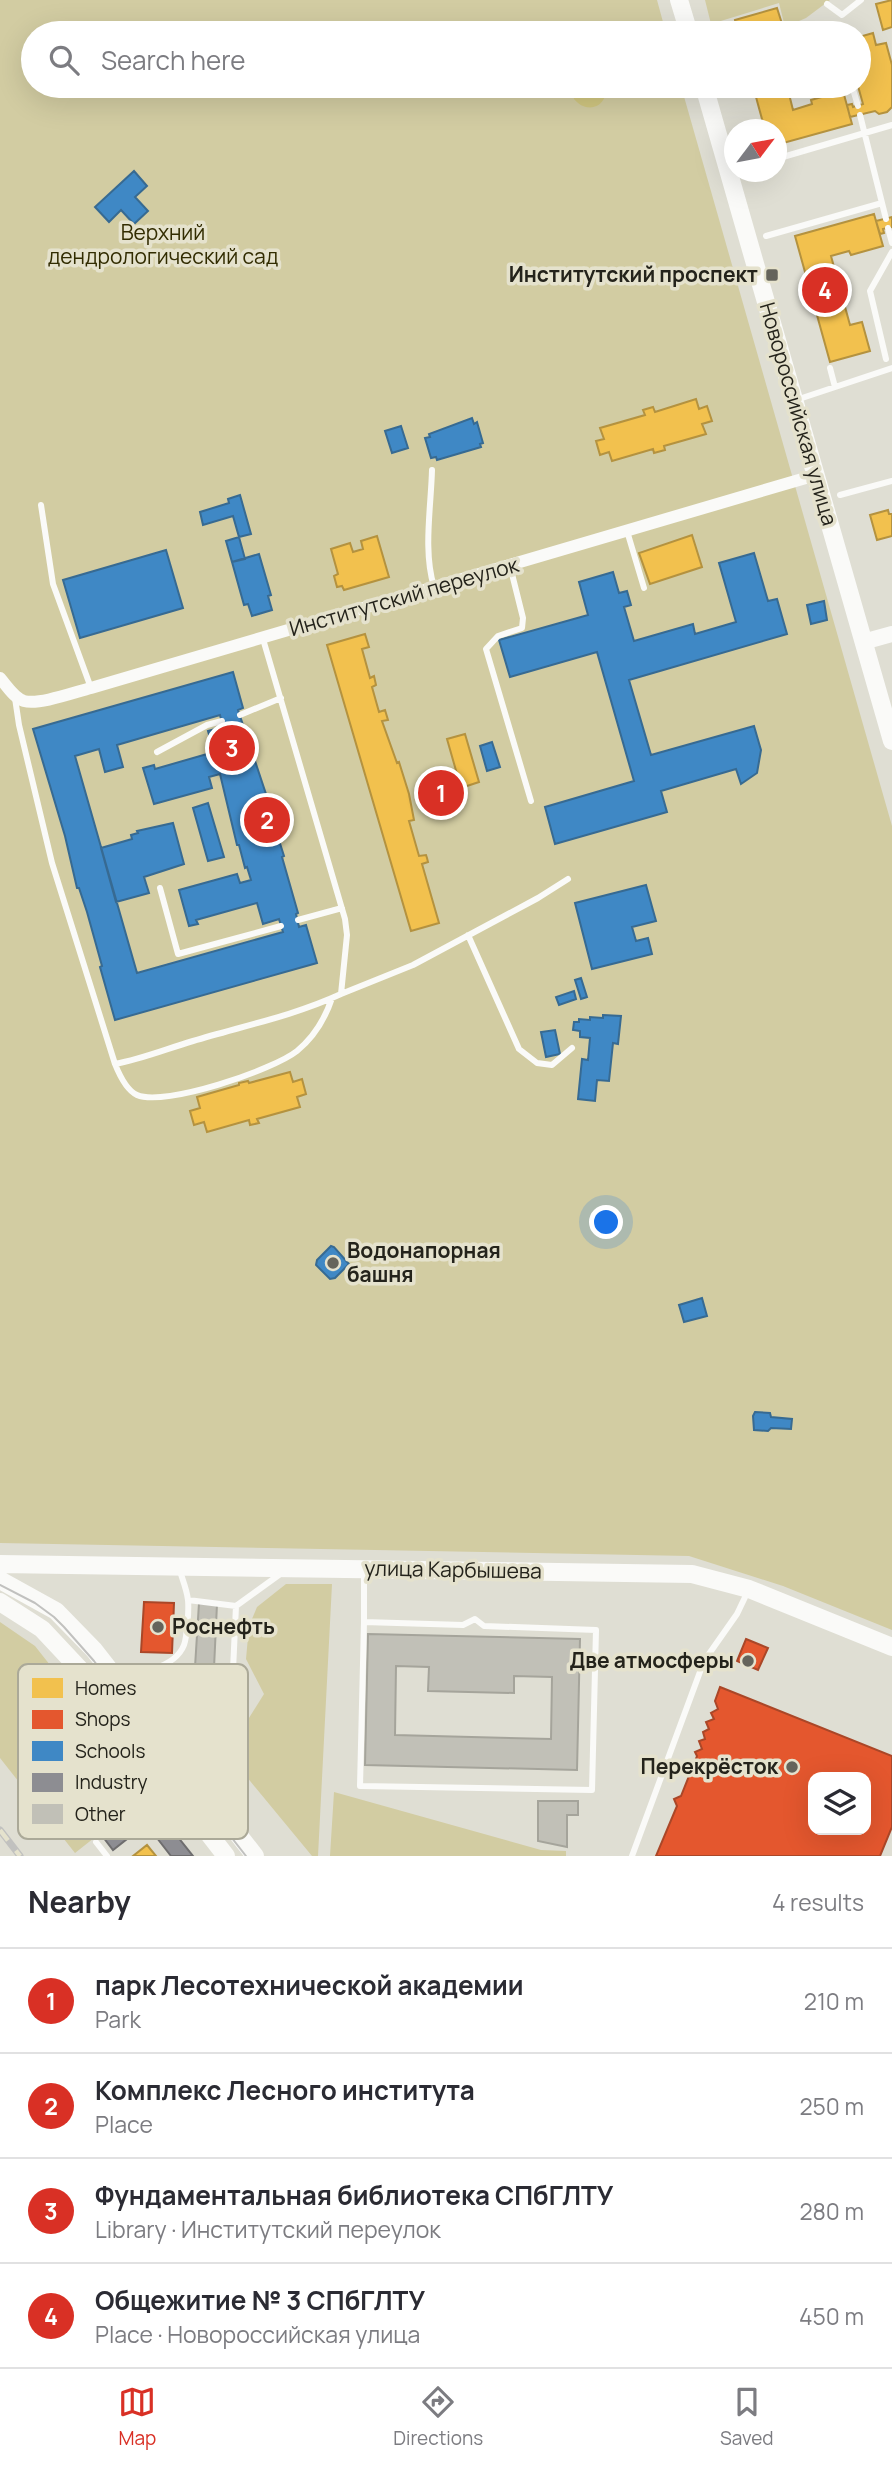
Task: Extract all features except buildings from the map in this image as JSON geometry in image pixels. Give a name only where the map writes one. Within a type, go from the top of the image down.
[{"type":"main road","points":[[679,0],[685,21]]},
{"type":"main road","name":"Новороссийская улица","points":[[708,98],[724,142]]},
{"type":"main road","name":"Новороссийская улица","points":[[737,182],[794,401],[892,741]]},
{"type":"main road","name":"улица Карбышева","points":[[0,1564],[692,1574],[749,1589],[892,1647]]},
{"type":"main road","points":[[0,1580],[56,1611],[104,1664]]},
{"type":"main road","points":[[0,1602],[43,1629],[75,1664]]},
{"type":"main road","points":[[213,1839],[226,1856]]},
{"type":"main road","points":[[242,1839],[255,1856]]},
{"type":"street","name":"Институтский переулок","points":[[15,696],[24,701],[35,702],[91,688],[816,475]]},
{"type":"street","points":[[863,642],[892,634]]},
{"type":"street","points":[[0,678],[15,696]]},
{"type":"lane","points":[[827,4],[842,15],[861,0]]},
{"type":"lane","points":[[856,98],[858,106]]},
{"type":"lane","points":[[860,115],[886,219]]},
{"type":"lane","points":[[787,156],[892,125]]},
{"type":"lane","points":[[765,236],[892,204]]},
{"type":"lane","points":[[888,228],[892,243]]},
{"type":"lane","points":[[886,359],[870,291],[892,252]]},
{"type":"lane","points":[[830,368],[835,387]]},
{"type":"lane","points":[[794,401],[892,368]]},
{"type":"lane","points":[[432,470],[429,554],[435,589]]},
{"type":"lane","points":[[840,495],[892,481]]},
{"type":"lane","points":[[41,505],[53,584],[91,688]]},
{"type":"lane","points":[[627,531],[644,587]]},
{"type":"lane","points":[[510,566],[523,618],[522,628],[498,636],[486,649],[531,801]]},
{"type":"lane","points":[[263,639],[342,908],[347,935],[341,994]]},
{"type":"lane","points":[[15,696],[19,725],[52,863],[115,1064],[132,1091],[150,1097],[175,1095],[270,1068],[296,1052],[323,1022],[332,998]]},
{"type":"lane","points":[[240,715],[281,698]]},
{"type":"lane","points":[[157,751],[206,725],[222,721]]},
{"type":"lane","points":[[115,1064],[141,1060],[185,1043],[314,1007],[401,971],[538,898],[568,879]]},
{"type":"lane","points":[[160,888],[178,954],[281,926]]},
{"type":"lane","points":[[298,920],[342,908]]},
{"type":"lane","points":[[468,935],[519,1049],[537,1063],[552,1065],[572,1048]]},
{"type":"lane","points":[[162,1664],[171,1660],[184,1646],[188,1600],[178,1566]]},
{"type":"lane","points":[[188,1600],[236,1605],[290,1568]]},
{"type":"lane","points":[[364,1622],[463,1625],[475,1619],[484,1626],[596,1630],[592,1790],[360,1786],[365,1569]]},
{"type":"lane","points":[[632,1856],[704,1661],[737,1614],[749,1589]]},
{"type":"lane","points":[[233,1664],[236,1605]]},
{"type":"lane","points":[[96,1842],[107,1856]]},
{"type":"green space","name":"Верхний дендрологический сад","points":[[0,0],[657,0],[663,21],[21,21],[21,98],[684,98],[892,826],[892,1630],[783,1586],[689,1556],[0,1543]]},
{"type":"green space","points":[[705,0],[830,0],[799,21],[784,21],[779,3],[721,21],[710,21]]},
{"type":"green space","points":[[286,1584],[332,1584],[318,1856],[312,1856],[248,1778],[248,1720],[264,1694],[246,1659],[249,1626],[257,1607]]},
{"type":"green space","points":[[0,1622],[35,1646],[49,1664],[18,1664],[18,1781],[0,1758]]},
{"type":"green space","points":[[334,1792],[541,1850],[566,1851],[566,1856],[330,1856]]},
{"type":"green space","points":[[64,1839],[93,1839],[75,1853]]},
{"type":"shaded area","points":[[604,98],[600,104],[590,107],[579,104],[574,99]]},
{"type":"tram line","points":[[0,1585],[35,1603],[54,1617],[96,1664]]},
{"type":"tram line","points":[[233,1839],[246,1856]]},
{"type":"railway","points":[[0,1830],[20,1856]]},
{"type":"place","name":"Институтский проспект","points":[[772,275]]},
{"type":"place","name":"Общежитие № 3 СПбГЛТУ","points":[[825,290]]},
{"type":"place","name":"Фундаментальная библиотека СПбГЛТУ","points":[[232,748]]},
{"type":"place","name":"парк Лесотехнической академии","points":[[441,793]]},
{"type":"place","name":"Комплекс Лесного института","points":[[267,820]]},
{"type":"place","name":"Водонапорная башня","points":[[333,1263]]},
{"type":"place","name":"Роснефть","points":[[158,1627]]},
{"type":"place","name":"Две атмосферы","points":[[748,1661]]},
{"type":"place","name":"Перекрёсток","points":[[792,1767]]}]
